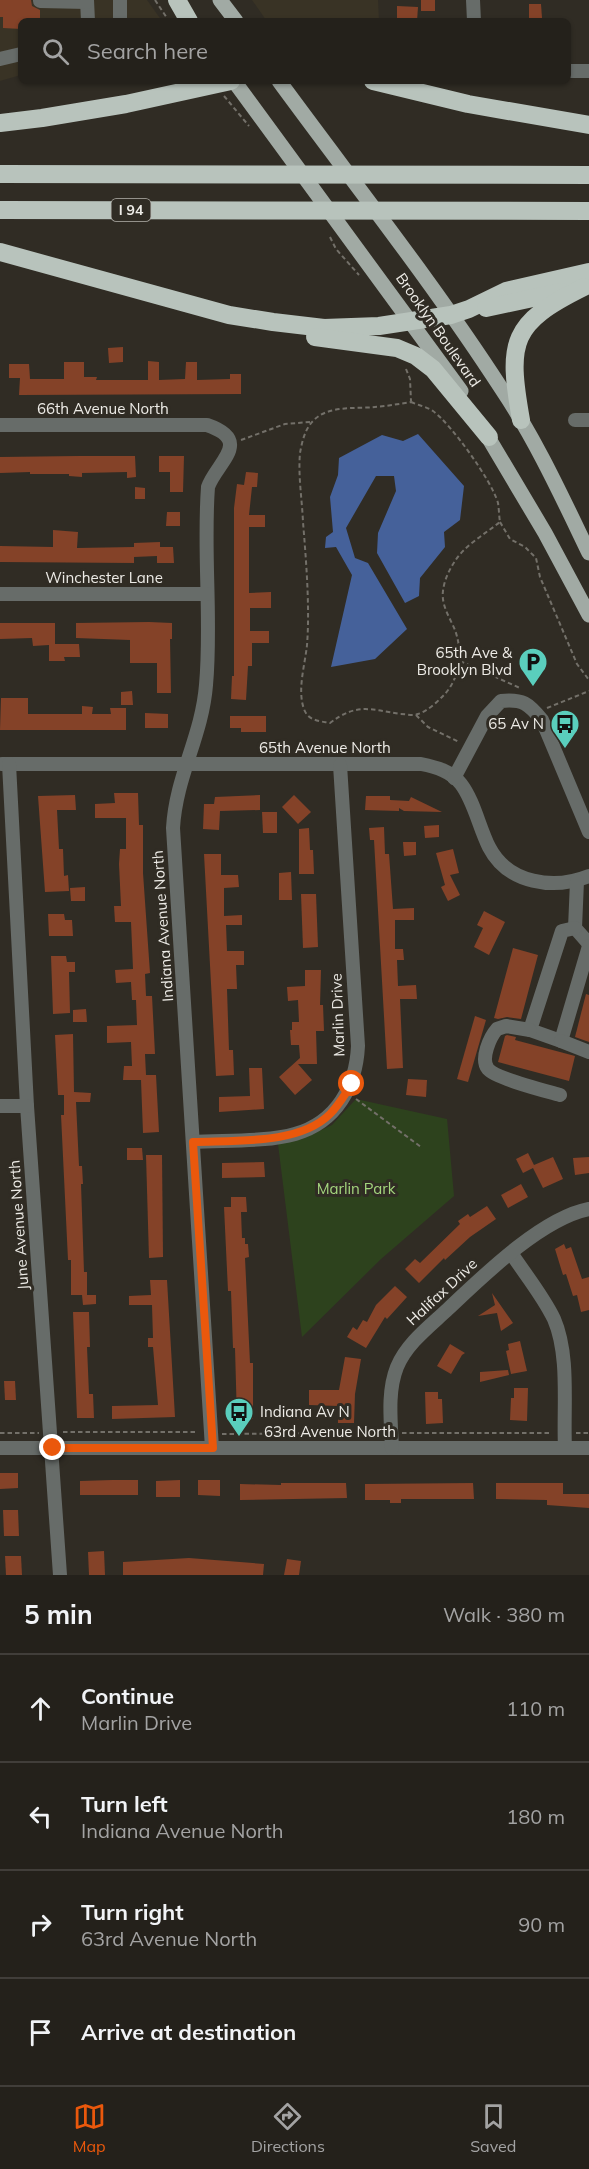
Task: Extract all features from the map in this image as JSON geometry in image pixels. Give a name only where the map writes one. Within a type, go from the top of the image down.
[{"type":"highway","points":[[178,0],[189,18]]},
{"type":"highway","points":[[158,97],[181,84]]},
{"type":"highway","points":[[0,123],[100,109],[218,84]]},
{"type":"highway","points":[[385,84],[468,104],[589,125]]},
{"type":"highway","points":[[0,174],[589,175]]},
{"type":"highway","name":"I 94","points":[[0,210],[589,211]]},
{"type":"highway","points":[[0,252],[229,315],[301,326],[342,328],[412,322],[451,315],[469,309],[491,307],[587,282]]},
{"type":"highway","points":[[521,420],[516,392],[515,360],[521,333],[542,309],[587,282]]},
{"type":"highway","points":[[163,297],[213,316],[283,333],[403,350],[416,356],[433,369],[455,399],[489,437]]},
{"type":"main road","points":[[220,0],[234,18]]},
{"type":"main road","name":"Brooklyn Boulevard","points":[[229,84],[412,322],[457,386],[545,533],[589,615]]},
{"type":"main road","name":"Brooklyn Boulevard","points":[[281,84],[451,315],[521,420],[555,481],[589,553]]},
{"type":"street","points":[[120,0],[120,18]]},
{"type":"street","points":[[473,0],[474,18]]},
{"type":"street","points":[[40,1],[87,1],[88,18]]},
{"type":"street","points":[[0,59],[18,55]]},
{"type":"street","points":[[571,71],[589,71]]},
{"type":"street","name":"66th Avenue North","points":[[0,425],[207,425],[226,435],[230,443]]},
{"type":"street","name":"Indiana Avenue North","points":[[213,1448],[173,828],[174,806],[185,764],[194,744],[206,686],[208,487],[212,475],[229,455],[230,443]]},
{"type":"street","name":"Winchester Lane","points":[[0,594],[207,594]]},
{"type":"street","points":[[561,1041],[589,945],[575,928],[583,878],[555,884],[535,882],[517,874],[502,863],[490,849],[461,784],[454,778],[487,716],[501,701],[516,699],[530,705],[542,720],[589,832]]},
{"type":"street","name":"65th Avenue North","points":[[5,764],[421,764],[450,773],[454,778]]},
{"type":"street","name":"June Avenue North","points":[[5,764],[60,1575]]},
{"type":"street","name":"Marlin Drive","points":[[193,1142],[295,1134],[312,1127],[329,1115],[352,1084],[357,1066],[358,1046],[340,765]]},
{"type":"street","points":[[530,1030],[562,931],[575,928]]},
{"type":"street","points":[[560,1095],[495,1075],[486,1066],[485,1060],[489,1044],[497,1029],[506,1026],[530,1030],[589,1052]]},
{"type":"street","points":[[0,1106],[27,1106]]},
{"type":"street","name":"Halifax Drive","points":[[392,1448],[392,1382],[406,1352],[451,1306],[511,1253],[558,1221],[571,1214],[589,1209]]},
{"type":"street","points":[[511,1253],[554,1320],[560,1338],[563,1359],[565,1448]]},
{"type":"street","name":"63rd Avenue North","points":[[0,1448],[589,1448]]},
{"type":"path","points":[[155,0],[167,18]]},
{"type":"path","points":[[227,84],[231,107],[250,127]]},
{"type":"path","points":[[327,230],[336,249],[364,282]]},
{"type":"path","points":[[403,350],[401,357],[410,378],[411,402]]},
{"type":"path","points":[[470,747],[428,727],[416,716],[377,710],[347,711],[330,723],[308,716],[303,707],[302,693],[307,642],[300,453],[305,434],[312,422],[324,413],[338,409],[411,402],[431,409],[443,419],[492,489],[498,503],[500,522],[510,539],[525,547],[536,558],[540,577],[577,664],[589,680]]},
{"type":"path","points":[[230,443],[285,424],[312,422]]},
{"type":"path","points":[[416,716],[445,694],[454,681],[460,661],[455,631],[446,611],[443,593],[447,577],[461,554],[500,522]]},
{"type":"path","points":[[460,661],[517,687]]},
{"type":"path","points":[[544,709],[589,691]]},
{"type":"path","points":[[356,1099],[421,1147]]},
{"type":"path","points":[[0,1433],[589,1433]]},
{"type":"shaded area","points":[[0,0],[147,0],[160,18],[18,18],[18,76],[0,81]]},
{"type":"shaded area","points":[[252,0],[378,0],[379,18],[265,18]]},
{"type":"green space","name":"Marlin Park","points":[[356,1099],[447,1119],[454,1196],[381,1259],[302,1337],[278,1144],[302,1139],[332,1125]]},
{"type":"water","points":[[418,434],[464,486],[460,520],[444,532],[445,547],[420,578],[419,596],[405,603],[377,553],[378,533],[396,491],[394,476],[376,476],[346,528],[355,558],[368,563],[407,629],[375,659],[331,667],[352,575],[336,547],[325,548],[326,537],[333,532],[330,497],[338,475],[339,458],[382,435],[403,441]]},
{"type":"building","points":[[0,0],[31,0],[32,6],[40,10],[40,18],[18,18],[18,29],[3,28],[3,17],[0,17]]},
{"type":"building","points":[[421,0],[435,0],[435,11],[421,11]]},
{"type":"building","points":[[529,4],[541,4],[542,18],[529,18]]},
{"type":"building","points":[[397,6],[418,7],[417,18],[397,18]]},
{"type":"building","points":[[123,347],[123,362],[109,363],[108,348]]},
{"type":"building","points":[[148,361],[159,362],[159,380],[185,379],[186,362],[197,362],[197,380],[230,379],[230,374],[241,374],[241,394],[19,395],[20,378],[9,378],[9,364],[29,364],[30,379],[64,379],[64,362],[84,362],[84,377],[97,377],[96,380],[148,380]]},
{"type":"building","points":[[135,456],[136,477],[127,478],[127,472],[82,473],[82,477],[69,476],[69,474],[30,474],[30,472],[0,473],[0,457]]},
{"type":"building","points":[[159,456],[184,456],[183,492],[170,492],[170,472],[159,472]]},
{"type":"building","points":[[246,472],[258,473],[257,487],[252,487],[249,515],[265,515],[265,527],[249,527],[249,593],[271,592],[271,608],[250,608],[250,631],[269,631],[269,643],[252,643],[252,666],[248,666],[246,700],[231,699],[232,676],[234,676],[234,508],[237,484],[244,485]]},
{"type":"building","points":[[135,487],[145,488],[145,499],[135,499]]},
{"type":"building","points":[[167,512],[180,512],[180,526],[166,526]]},
{"type":"building","points":[[53,530],[78,532],[77,548],[134,547],[134,543],[160,542],[160,547],[173,547],[174,563],[157,563],[157,556],[134,557],[134,563],[0,562],[0,546],[53,547]]},
{"type":"building","points":[[0,623],[55,623],[55,644],[79,644],[80,657],[64,657],[65,661],[49,661],[49,645],[33,646],[32,638],[0,639]]},
{"type":"building","points":[[76,623],[172,623],[171,693],[157,693],[157,663],[130,663],[130,640],[76,638]]},
{"type":"building","points":[[132,691],[133,705],[121,705],[121,692]]},
{"type":"building","points":[[1,698],[28,698],[28,714],[82,714],[82,706],[93,707],[92,714],[111,714],[110,708],[126,708],[126,730],[0,730]]},
{"type":"building","points":[[145,713],[168,714],[168,728],[145,728]]},
{"type":"building","points":[[230,716],[266,716],[266,732],[241,732],[241,728],[230,728]]},
{"type":"building","points":[[114,793],[138,793],[139,825],[143,825],[143,873],[150,973],[145,974],[146,996],[152,996],[155,1054],[145,1054],[146,1075],[156,1075],[159,1132],[143,1133],[141,1080],[123,1080],[124,1066],[132,1066],[131,1042],[107,1043],[107,1026],[137,1025],[136,1000],[132,1000],[131,982],[116,983],[115,970],[133,969],[131,922],[115,922],[114,906],[121,906],[119,864],[120,849],[126,849],[126,818],[95,818],[95,804],[115,803]]},
{"type":"building","points":[[75,795],[76,810],[57,810],[59,849],[63,849],[64,876],[68,875],[69,891],[45,892],[38,796]]},
{"type":"building","points":[[260,795],[260,810],[220,811],[219,830],[203,829],[204,804],[214,804],[215,797]]},
{"type":"building","points":[[294,795],[311,812],[298,824],[282,807]]},
{"type":"building","points":[[366,796],[390,796],[390,800],[409,801],[411,797],[442,812],[404,811],[399,808],[399,811],[365,810]]},
{"type":"building","points":[[262,812],[277,812],[277,833],[263,833]]},
{"type":"building","points":[[439,825],[439,837],[425,838],[424,826]]},
{"type":"building","points":[[384,827],[385,854],[389,854],[393,909],[414,908],[414,920],[395,920],[395,949],[403,949],[404,960],[397,960],[398,986],[416,985],[417,999],[400,999],[403,1068],[387,1069],[374,840],[370,840],[369,828]]},
{"type":"building","points":[[309,828],[314,874],[299,874],[299,829]]},
{"type":"building","points":[[403,842],[416,842],[416,855],[404,856]]},
{"type":"building","points":[[453,849],[459,873],[450,875],[460,895],[448,901],[441,887],[445,885],[436,853]]},
{"type":"building","points":[[204,854],[221,854],[221,875],[238,875],[239,887],[224,888],[224,916],[242,915],[242,925],[226,925],[227,951],[244,951],[244,965],[236,965],[237,989],[227,989],[229,1050],[233,1050],[234,1075],[216,1076]]},
{"type":"building","points":[[291,872],[292,900],[279,900],[279,873]]},
{"type":"building","points":[[85,887],[85,901],[71,901],[70,888]]},
{"type":"building","points":[[301,894],[316,894],[318,947],[303,948]]},
{"type":"building","points":[[484,911],[505,922],[489,955],[474,947],[483,928],[477,925]]},
{"type":"building","points":[[48,914],[64,914],[65,920],[72,920],[73,936],[49,936]]},
{"type":"building","points":[[513,948],[538,955],[521,1019],[507,1017],[498,1019],[494,1018]]},
{"type":"building","points":[[51,956],[66,956],[67,962],[75,962],[75,972],[69,972],[70,1013],[53,1014]]},
{"type":"building","points":[[305,970],[321,970],[320,1005],[323,1005],[324,1031],[316,1031],[317,1064],[298,1064],[312,1080],[295,1095],[279,1077],[300,1058],[299,1045],[291,1045],[290,1030],[292,1030],[292,1022],[299,1022],[298,1000],[288,1001],[287,987],[305,986]]},
{"type":"building","points":[[586,994],[589,995],[589,1042],[575,1037]]},
{"type":"building","points":[[86,1009],[87,1022],[73,1022],[73,1010]]},
{"type":"building","points":[[475,1016],[486,1020],[468,1082],[457,1079]]},
{"type":"building","points":[[73,1034],[74,1092],[91,1093],[90,1102],[76,1102],[79,1166],[82,1166],[83,1184],[81,1184],[84,1272],[87,1272],[87,1295],[96,1295],[96,1304],[83,1305],[82,1295],[71,1295],[71,1260],[68,1260],[61,1115],[64,1115],[64,1095],[58,1095],[55,1035]]},
{"type":"building","points":[[507,1035],[516,1037],[515,1040],[575,1056],[569,1081],[498,1062]]},
{"type":"building","points":[[249,1068],[262,1068],[264,1109],[219,1112],[219,1097],[250,1096]]},
{"type":"building","points":[[408,1079],[427,1080],[426,1097],[406,1095]]},
{"type":"building","points":[[127,1148],[142,1148],[143,1160],[127,1160]]},
{"type":"building","points":[[528,1153],[534,1165],[553,1157],[563,1179],[543,1188],[533,1168],[523,1173],[516,1159]]},
{"type":"building","points":[[146,1155],[162,1155],[163,1257],[149,1258]]},
{"type":"building","points":[[589,1157],[589,1173],[575,1175],[573,1158]]},
{"type":"building","points":[[264,1162],[265,1177],[222,1178],[222,1163]]},
{"type":"building","points":[[521,1184],[528,1197],[508,1208],[501,1195]]},
{"type":"building","points":[[231,1197],[246,1197],[247,1212],[241,1212],[242,1238],[245,1238],[245,1244],[248,1244],[249,1257],[245,1258],[250,1363],[253,1363],[253,1419],[237,1420],[235,1348],[233,1348],[231,1291],[228,1291],[224,1207],[231,1207]]},
{"type":"building","points":[[487,1206],[496,1219],[470,1237],[445,1260],[444,1258],[419,1283],[405,1269],[415,1259],[420,1263],[460,1224],[458,1221],[468,1214],[470,1217]]},
{"type":"building","points":[[564,1244],[566,1249],[571,1247],[582,1279],[589,1277],[589,1310],[581,1312],[577,1295],[573,1296],[566,1274],[563,1275],[555,1249]]},
{"type":"building","points":[[150,1280],[167,1280],[175,1417],[112,1419],[112,1406],[158,1405],[153,1347],[148,1347],[148,1338],[153,1338],[152,1305],[129,1305],[129,1296],[151,1295]]},
{"type":"building","points":[[395,1286],[407,1297],[387,1319],[385,1317],[366,1348],[347,1337],[353,1327],[357,1330],[363,1320],[367,1322],[376,1305]]},
{"type":"building","points":[[492,1293],[513,1323],[501,1331],[497,1313],[478,1316],[495,1305]]},
{"type":"building","points":[[73,1312],[89,1312],[90,1347],[87,1347],[89,1394],[93,1394],[94,1418],[77,1418]]},
{"type":"building","points":[[520,1341],[527,1371],[511,1374],[506,1351],[509,1350],[508,1344]]},
{"type":"building","points":[[450,1344],[465,1353],[451,1374],[437,1366]]},
{"type":"building","points":[[345,1357],[361,1359],[355,1394],[354,1423],[338,1423],[338,1406],[309,1405],[309,1390],[339,1390]]},
{"type":"building","points":[[508,1370],[509,1375],[480,1382],[480,1372]]},
{"type":"building","points":[[4,1381],[15,1381],[16,1400],[5,1400]]},
{"type":"building","points":[[514,1388],[528,1388],[527,1421],[510,1420]]},
{"type":"building","points":[[425,1392],[438,1392],[438,1399],[442,1399],[443,1423],[426,1424]]},
{"type":"building","points":[[299,1409],[299,1420],[288,1420],[287,1410]]},
{"type":"building","points":[[0,1473],[18,1473],[18,1488],[0,1489]]},
{"type":"building","points":[[138,1480],[138,1495],[80,1495],[80,1481]]},
{"type":"building","points":[[180,1480],[180,1497],[156,1497],[156,1481]]},
{"type":"building","points":[[198,1480],[220,1480],[220,1496],[198,1495]]},
{"type":"building","points":[[281,1483],[346,1483],[347,1498],[240,1500],[240,1484],[281,1485]]},
{"type":"building","points":[[473,1483],[474,1499],[401,1499],[401,1503],[390,1503],[390,1500],[365,1500],[365,1484]]},
{"type":"building","points":[[496,1483],[563,1483],[563,1494],[589,1494],[589,1508],[547,1505],[547,1500],[496,1499]]},
{"type":"building","points":[[3,1510],[18,1510],[19,1536],[4,1536]]},
{"type":"building","points":[[104,1551],[105,1575],[89,1575],[88,1552]]},
{"type":"building","points":[[5,1556],[21,1556],[22,1575],[6,1575]]},
{"type":"building","points":[[189,1558],[264,1564],[263,1575],[123,1575],[123,1562]]},
{"type":"building","points":[[287,1559],[301,1561],[299,1575],[284,1575]]},
{"type":"place","name":"65th Ave & Brooklyn Blvd","points":[[533,688]]},
{"type":"place","name":"65 Av N","points":[[565,750]]},
{"type":"place","name":"Indiana Av N","points":[[239,1438]]},
{"type":"route","points":[[53,1448],[213,1448],[193,1142],[295,1134],[312,1127],[329,1115],[352,1084]]}]
